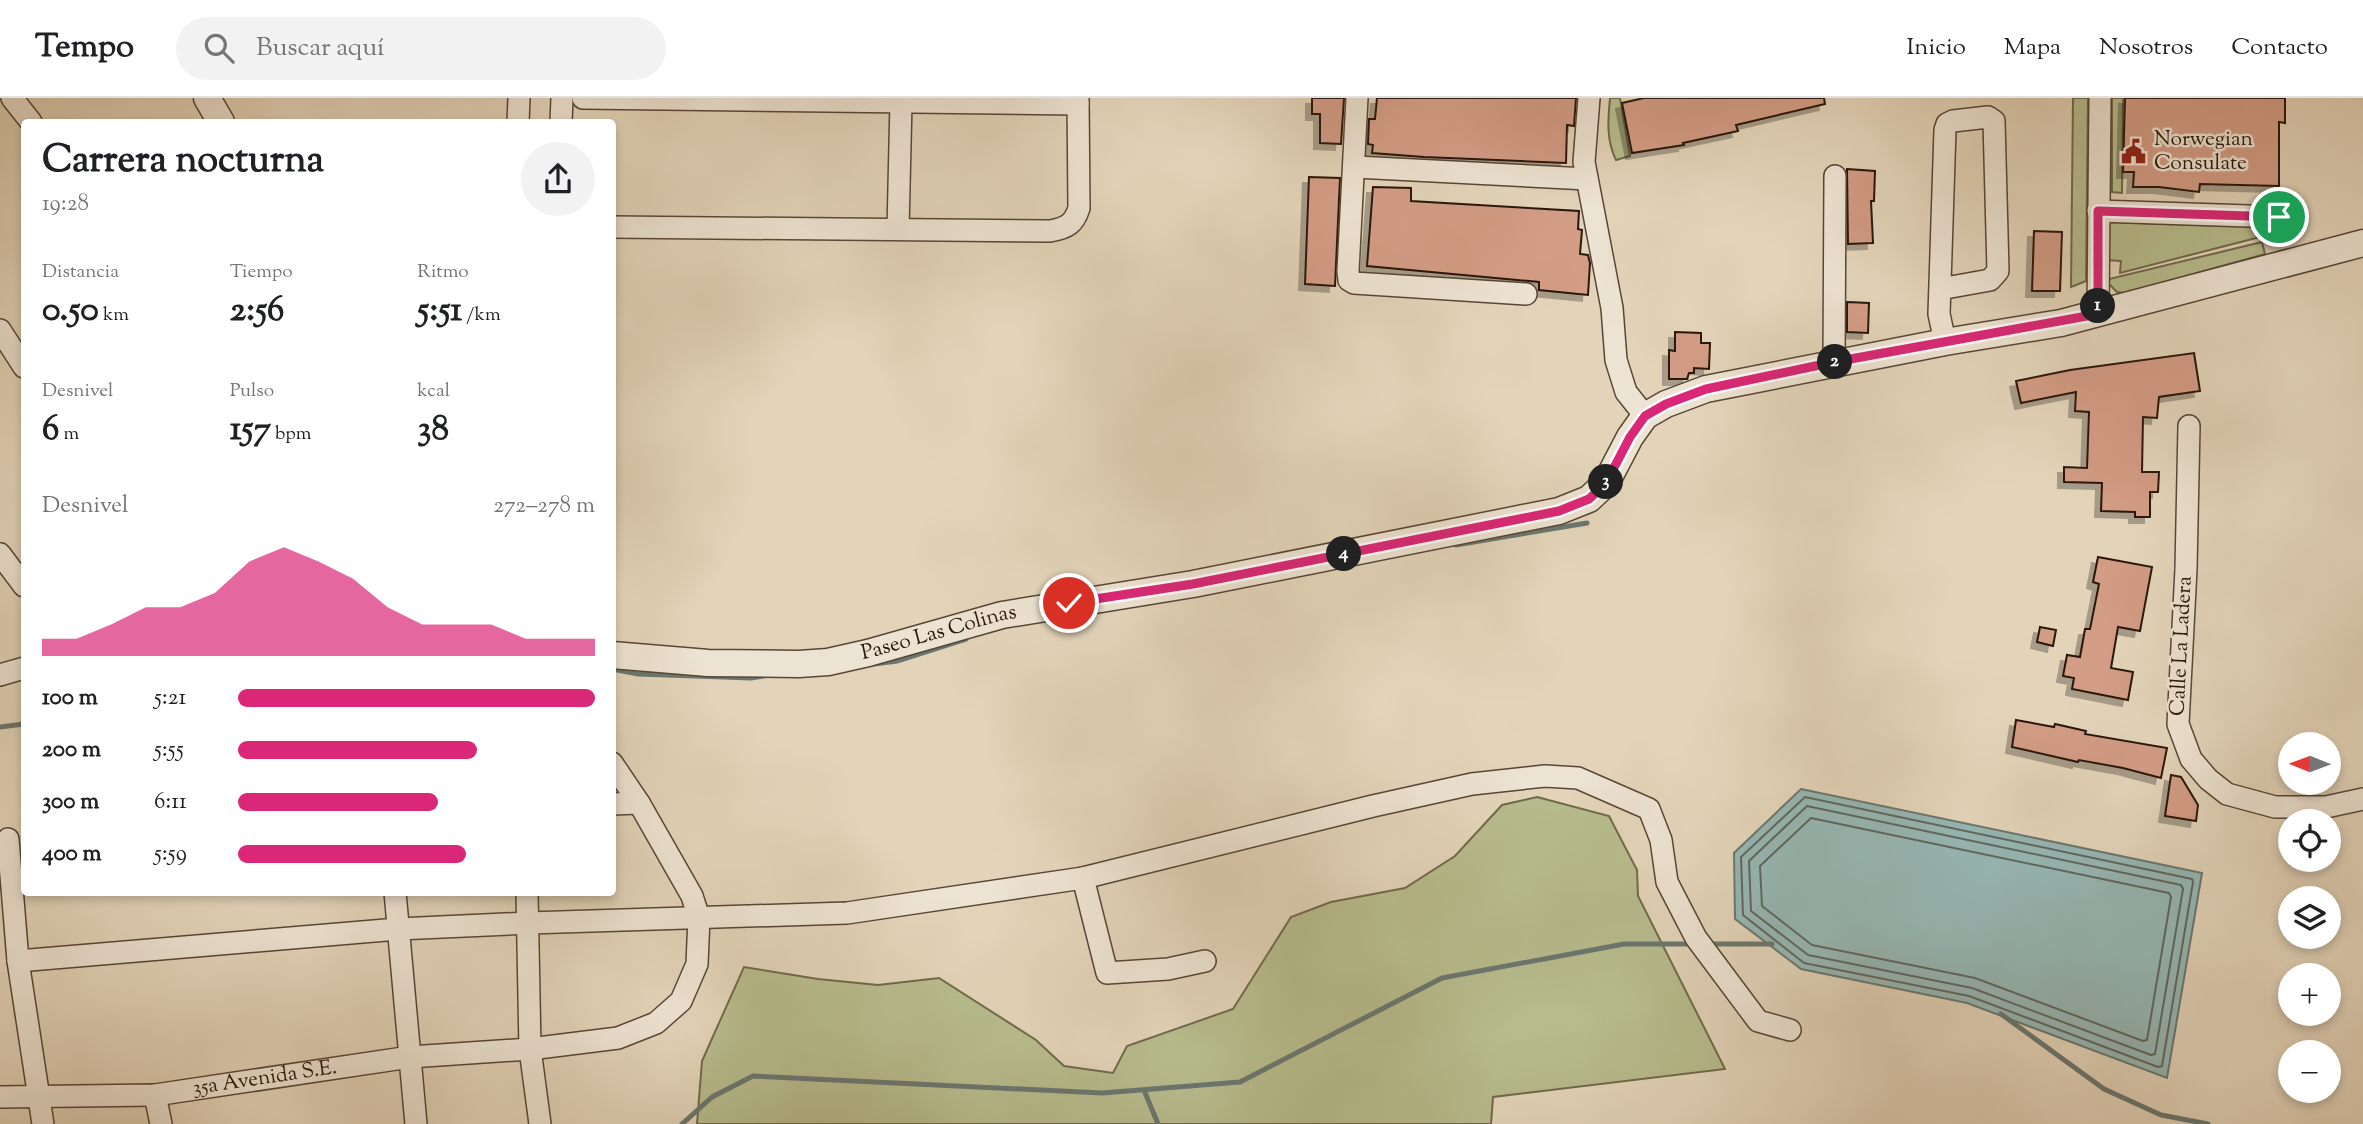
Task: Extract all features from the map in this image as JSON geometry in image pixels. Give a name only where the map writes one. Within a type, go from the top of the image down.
[{"type":"street","points":[[12,98],[29,119]]},
{"type":"street","points":[[208,98],[219,119]]},
{"type":"street","points":[[518,119],[519,98]]},
{"type":"street","points":[[561,119],[562,98]]},
{"type":"street","points":[[583,98],[1078,101],[1079,208],[1075,219],[1065,228],[1050,231],[616,227]]},
{"type":"street","points":[[1357,98],[1349,280],[1354,283],[1526,294]]},
{"type":"street","points":[[1589,98],[1584,162],[1612,308],[1616,360],[1626,392],[1645,416]]},
{"type":"street","points":[[2098,314],[2100,98]]},
{"type":"street","points":[[898,229],[901,102]]},
{"type":"street","points":[[1940,289],[1990,280],[1998,271],[1994,121],[1988,117],[1953,121],[1945,130],[1939,314],[1945,342]]},
{"type":"street","points":[[1355,167],[1587,179]]},
{"type":"street","points":[[1834,362],[1835,176]]},
{"type":"street","points":[[2098,211],[2279,217]]},
{"type":"street","name":"Paseo Las Colinas","points":[[616,655],[708,663],[828,662],[1002,615],[1205,582],[1559,511],[1589,499],[1606,483],[1630,437],[1645,416],[1666,404],[1706,389],[1834,362],[2061,323],[2363,243]]},
{"type":"street","points":[[9,340],[21,362]]},
{"type":"street","name":"Calle La Ladera","points":[[2189,426],[2188,517],[2178,724],[2191,759],[2208,779],[2227,794],[2275,807],[2326,807],[2363,799]]},
{"type":"street","points":[[0,554],[21,582]]},
{"type":"street","points":[[0,675],[21,669]]},
{"type":"street","points":[[616,769],[639,803],[692,896],[699,918]]},
{"type":"street","points":[[18,961],[398,929],[847,913],[1083,878],[1472,784],[1545,776],[1578,778],[1648,809],[1661,840],[1667,882],[1696,937],[1758,1021],[1790,1030]]},
{"type":"street","points":[[616,804],[639,803]]},
{"type":"street","points":[[11,839],[18,961],[43,1124]]},
{"type":"street","points":[[1083,878],[1107,973],[1168,969],[1205,961]]},
{"type":"street","points":[[395,896],[416,1124]]},
{"type":"street","points":[[527,896],[530,1049],[540,1124]]},
{"type":"street","name":"35a Avenida S.E.","points":[[0,1097],[155,1095],[410,1057],[530,1049],[618,1038],[656,1023],[681,1001],[696,964],[699,918]]},
{"type":"street","points":[[155,1095],[161,1124]]},
{"type":"green space","points":[[1610,98],[1620,98],[1630,156],[1616,160],[1609,137]]},
{"type":"green space","points":[[2073,98],[2088,98],[2086,281],[2071,287]]},
{"type":"green space","points":[[2112,98],[2123,98],[2122,193],[2112,192]]},
{"type":"green space","points":[[2106,222],[2262,227],[2264,236],[2120,273],[2121,261],[2106,260]]},
{"type":"green space","points":[[2262,242],[2265,254],[2125,293],[2117,292],[2105,280]]},
{"type":"green space","points":[[1537,797],[1609,816],[1637,870],[1638,896],[1725,1069],[1493,1097],[1491,1124],[697,1124],[702,1061],[744,967],[878,985],[939,978],[1036,1040],[1064,1066],[1113,1073],[1127,1046],[1233,1009],[1291,917],[1331,902],[1405,888],[1455,856],[1502,805]]},
{"type":"water","points":[[1801,789],[2202,873],[2167,1078],[1967,1003],[1801,969],[1735,919],[1734,853]]},
{"type":"building","points":[[1312,98],[1344,98],[1341,144],[1320,143],[1320,114],[1312,114]]},
{"type":"building","points":[[1377,98],[1576,98],[1574,126],[1567,125],[1566,163],[1372,153],[1373,145],[1368,144],[1369,119],[1375,119]]},
{"type":"building","points":[[1644,98],[1824,98],[1825,104],[1736,125],[1738,131],[1683,143],[1684,145],[1632,153],[1622,103]]},
{"type":"building","points":[[2125,98],[2285,98],[2285,123],[2279,122],[2279,186],[2200,184],[2199,192],[2133,187],[2134,172],[2123,172]]},
{"type":"building","points":[[1847,169],[1875,171],[1874,201],[1871,201],[1873,243],[1848,244]]},
{"type":"building","points":[[1309,177],[1340,178],[1335,286],[1305,284]]},
{"type":"building","points":[[1373,187],[1411,188],[1411,201],[1579,211],[1578,229],[1582,230],[1580,254],[1588,255],[1590,263],[1588,295],[1539,290],[1539,282],[1367,266]]},
{"type":"building","points":[[2034,231],[2062,232],[2060,291],[2032,291]]},
{"type":"building","points":[[1847,302],[1869,303],[1868,333],[1847,332]]},
{"type":"building","points":[[1675,332],[1701,333],[1701,343],[1710,343],[1709,369],[1694,368],[1694,373],[1689,373],[1687,379],[1669,379],[1669,350],[1675,351]]},
{"type":"building","points":[[2194,353],[2200,391],[2159,397],[2157,418],[2143,417],[2142,472],[2159,472],[2158,492],[2150,492],[2150,517],[2135,517],[2135,512],[2101,511],[2102,483],[2064,482],[2064,467],[2087,468],[2089,412],[2075,411],[2076,392],[2021,403],[2016,381],[2070,370]]},
{"type":"building","points":[[2098,557],[2152,567],[2140,631],[2118,627],[2111,668],[2133,672],[2128,700],[2072,689],[2074,678],[2063,676],[2067,655],[2080,657],[2085,629],[2090,629],[2099,584],[2093,582]]},
{"type":"building","points":[[2040,627],[2056,630],[2053,646],[2037,642]]},
{"type":"building","points":[[2016,720],[2054,727],[2055,724],[2086,731],[2085,734],[2167,748],[2161,778],[2012,747]]},
{"type":"building","points":[[2171,775],[2181,777],[2198,805],[2196,821],[2165,816]]},
{"type":"waterway","points":[[1456,545],[1587,523]]},
{"type":"waterway","points":[[874,664],[897,661],[966,639]]},
{"type":"waterway","points":[[616,670],[638,674],[751,678],[764,676]]},
{"type":"waterway","points":[[0,727],[21,724]]},
{"type":"waterway","points":[[682,1124],[712,1097],[753,1076],[1102,1093],[1240,1082],[1442,978],[1624,944],[1692,944]]},
{"type":"waterway","points":[[1709,944],[1772,944]]},
{"type":"waterway","points":[[2001,1014],[2104,1089],[2161,1115],[2208,1124]]},
{"type":"waterway","points":[[1144,1090],[1158,1124]]},
{"type":"place","name":"Norwegian Consulate","points":[[2134,152]]},
{"type":"route","points":[[1069,603],[1193,584],[1559,511],[1589,499],[1606,483],[1630,437],[1645,416],[1666,404],[1706,389],[1834,362],[2061,323],[2098,314],[2098,211],[2279,217]]}]
